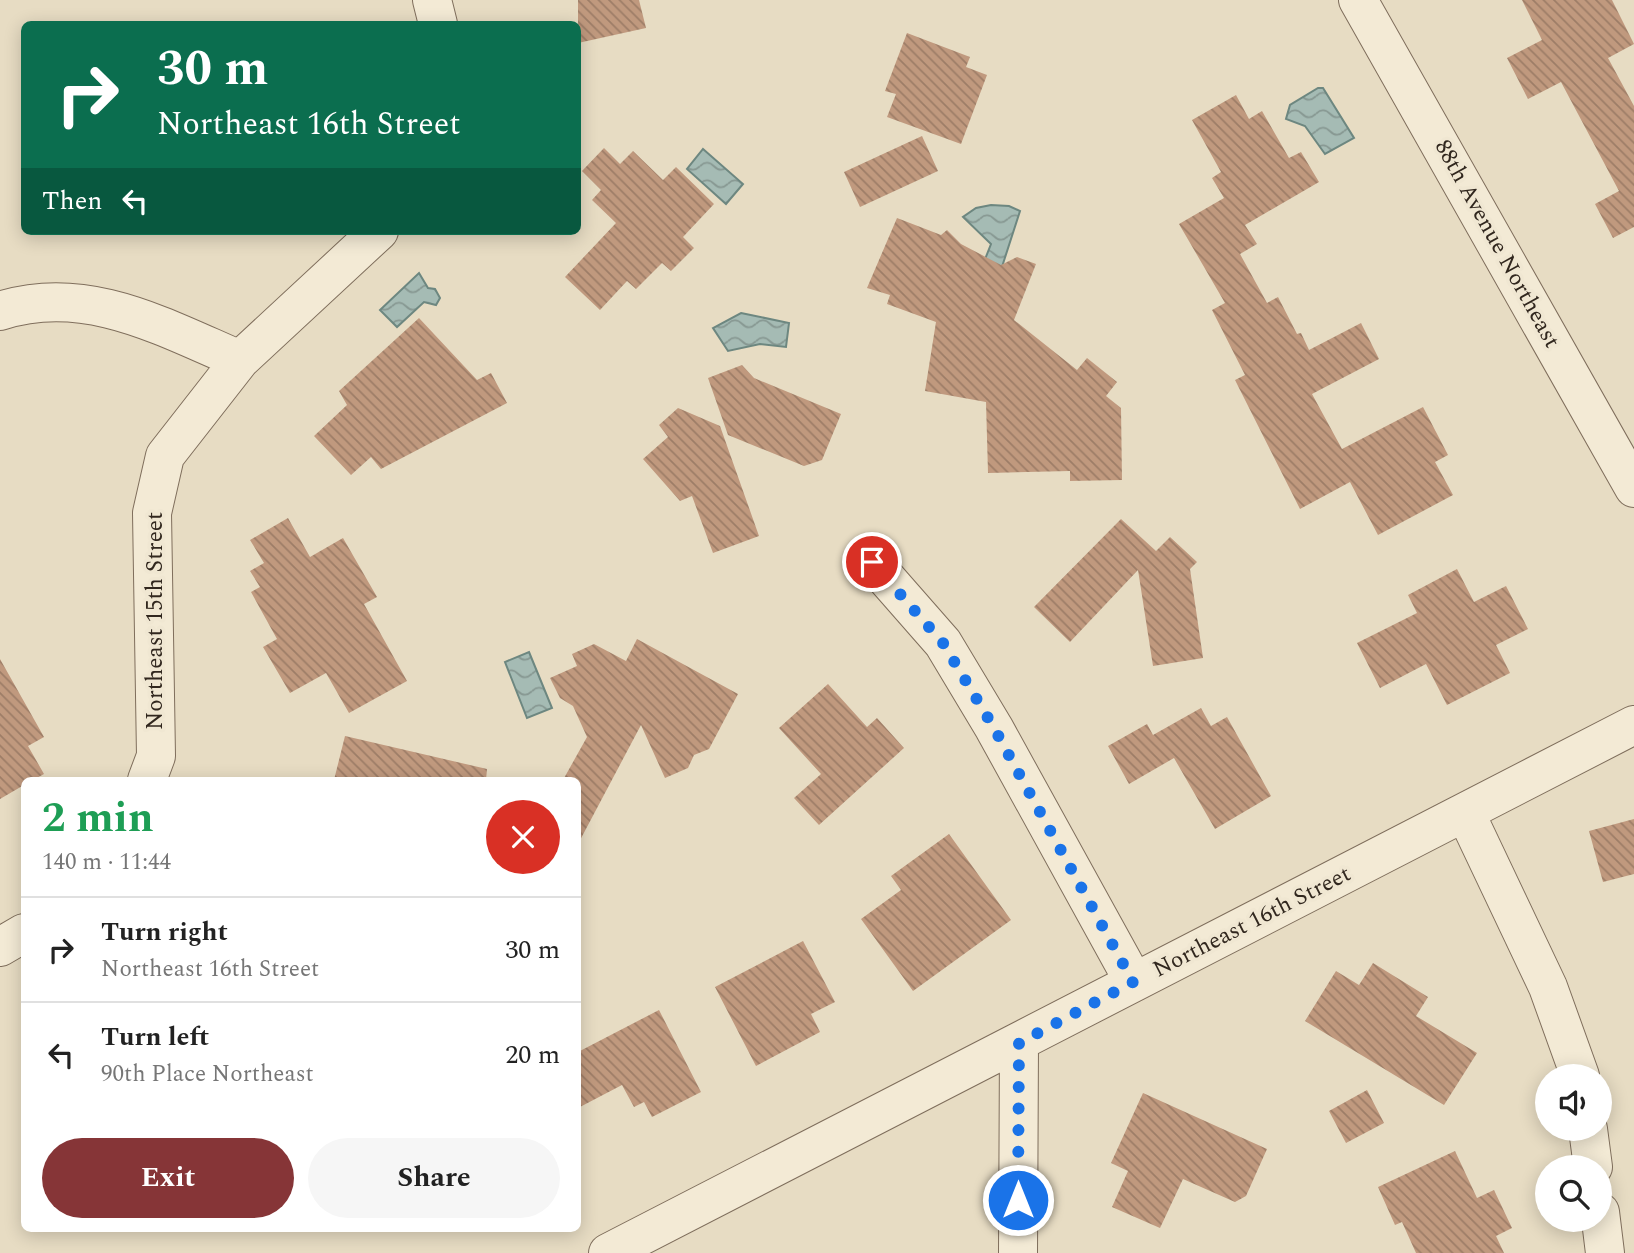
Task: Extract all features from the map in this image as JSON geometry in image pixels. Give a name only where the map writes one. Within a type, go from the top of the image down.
[{"type":"street","points":[[432,0],[437,21]]},
{"type":"street","name":"88th Avenue Northeast","points":[[1358,0],[1634,488]]},
{"type":"street","name":"Northeast 15th Street","points":[[148,777],[156,755],[152,513],[165,456],[240,360],[375,235]]},
{"type":"street","points":[[0,311],[62,300],[127,311],[240,360]]},
{"type":"street","points":[[872,562],[943,643],[994,728],[1133,982]]},
{"type":"street","name":"Northeast 16th Street","points":[[608,1253],[1634,725]]},
{"type":"street","points":[[1465,812],[1548,987],[1576,1064]]},
{"type":"street","points":[[0,947],[21,935]]},
{"type":"street","points":[[1018,1253],[1019,1043]]},
{"type":"street","points":[[1602,1232],[1605,1253]]},
{"type":"water","points":[[1318,88],[1323,88],[1354,138],[1325,154],[1305,126],[1286,119],[1290,105]]},
{"type":"water","points":[[703,149],[743,184],[726,204],[687,169]]},
{"type":"water","points":[[1009,206],[1020,211],[1000,273],[982,267],[991,244],[963,217],[976,208]]},
{"type":"water","points":[[419,273],[428,288],[435,289],[440,298],[436,305],[424,302],[397,327],[380,310]]},
{"type":"water","points":[[741,313],[789,323],[786,347],[760,344],[728,351],[713,328]]},
{"type":"water","points":[[529,652],[552,708],[527,718],[505,662]]},
{"type":"building","points":[[578,0],[639,0],[646,28],[581,42],[581,21],[578,21]]},
{"type":"building","points":[[1522,0],[1612,0],[1634,44],[1608,58],[1634,106],[1634,227],[1613,238],[1595,204],[1619,191],[1561,82],[1528,99],[1507,58],[1542,40]]},
{"type":"building","points":[[907,33],[970,57],[966,67],[987,75],[961,144],[887,117],[896,94],[885,91]]},
{"type":"building","points":[[1236,95],[1249,119],[1262,111],[1289,158],[1301,152],[1319,182],[1245,225],[1257,244],[1240,254],[1267,303],[1278,297],[1297,334],[1301,333],[1309,350],[1361,323],[1379,359],[1312,394],[1342,449],[1423,407],[1448,455],[1435,462],[1453,495],[1378,535],[1350,482],[1300,509],[1235,380],[1245,375],[1212,310],[1225,303],[1179,224],[1224,198],[1212,178],[1221,172],[1192,120]]},
{"type":"building","points":[[922,136],[938,171],[860,207],[844,172]]},
{"type":"building","points":[[604,148],[620,164],[633,151],[663,180],[676,167],[714,204],[683,237],[694,248],[671,271],[662,263],[636,289],[627,281],[600,310],[565,277],[616,223],[592,200],[601,190],[582,171]]},
{"type":"building","points":[[897,218],[941,235],[947,230],[961,244],[1001,265],[1017,257],[1036,264],[1014,320],[1077,370],[1087,358],[1117,382],[1106,396],[1121,408],[1122,480],[1070,481],[1070,471],[988,473],[986,402],[925,391],[936,322],[887,304],[890,295],[867,288]]},
{"type":"building","points":[[419,318],[477,380],[491,373],[507,403],[381,469],[371,457],[351,475],[314,436],[347,405],[339,391]]},
{"type":"building","points":[[742,365],[754,378],[841,414],[822,460],[804,466],[728,435],[708,378]]},
{"type":"building","points":[[678,408],[720,426],[759,536],[713,553],[692,496],[680,501],[643,459],[668,437],[659,425]]},
{"type":"building","points":[[288,518],[310,557],[343,538],[377,597],[364,604],[407,681],[349,713],[326,673],[290,693],[263,647],[277,639],[251,592],[260,587],[250,571],[264,563],[250,540]]},
{"type":"building","points":[[1121,519],[1156,551],[1170,537],[1197,562],[1190,569],[1203,658],[1153,666],[1138,570],[1070,642],[1034,607]]},
{"type":"building","points":[[1457,569],[1474,602],[1506,586],[1528,629],[1496,645],[1510,673],[1447,705],[1426,664],[1380,688],[1357,643],[1417,613],[1408,595]]},
{"type":"building","points":[[637,639],[738,694],[709,749],[694,755],[688,768],[665,778],[641,725],[581,838],[581,777],[565,777],[587,737],[573,706],[560,698],[550,678],[577,666],[572,654],[594,644],[626,661]]},
{"type":"building","points":[[0,659],[44,737],[28,746],[44,774],[38,777],[21,777],[21,787],[0,799]]},
{"type":"building","points":[[828,684],[867,727],[877,718],[904,748],[819,825],[794,798],[821,774],[779,728]]},
{"type":"building","points":[[1201,708],[1211,726],[1227,717],[1271,796],[1215,829],[1174,758],[1129,784],[1108,746],[1147,724],[1153,735]]},
{"type":"building","points":[[345,736],[487,769],[486,777],[335,777]]},
{"type":"building","points":[[1634,819],[1634,874],[1603,882],[1589,831]]},
{"type":"building","points":[[949,834],[1011,920],[913,991],[861,919],[901,890],[891,876]]},
{"type":"building","points":[[803,941],[835,1002],[811,1014],[820,1032],[756,1066],[715,987]]},
{"type":"building","points":[[1373,963],[1428,997],[1416,1016],[1477,1053],[1444,1105],[1305,1021],[1336,971],[1359,985]]},
{"type":"building","points":[[659,1010],[701,1092],[652,1117],[644,1102],[634,1107],[622,1085],[581,1106],[581,1050]]},
{"type":"building","points":[[1367,1090],[1384,1123],[1346,1143],[1329,1111]]},
{"type":"building","points":[[1143,1093],[1267,1149],[1246,1196],[1235,1202],[1183,1179],[1160,1228],[1112,1207],[1128,1171],[1111,1163]]},
{"type":"building","points":[[1455,1151],[1477,1198],[1494,1190],[1512,1228],[1496,1236],[1504,1253],[1416,1253],[1402,1222],[1395,1225],[1378,1187]]},
{"type":"route","points":[[872,562],[943,643],[994,728],[1133,982],[1019,1043],[1018,1200]]}]
